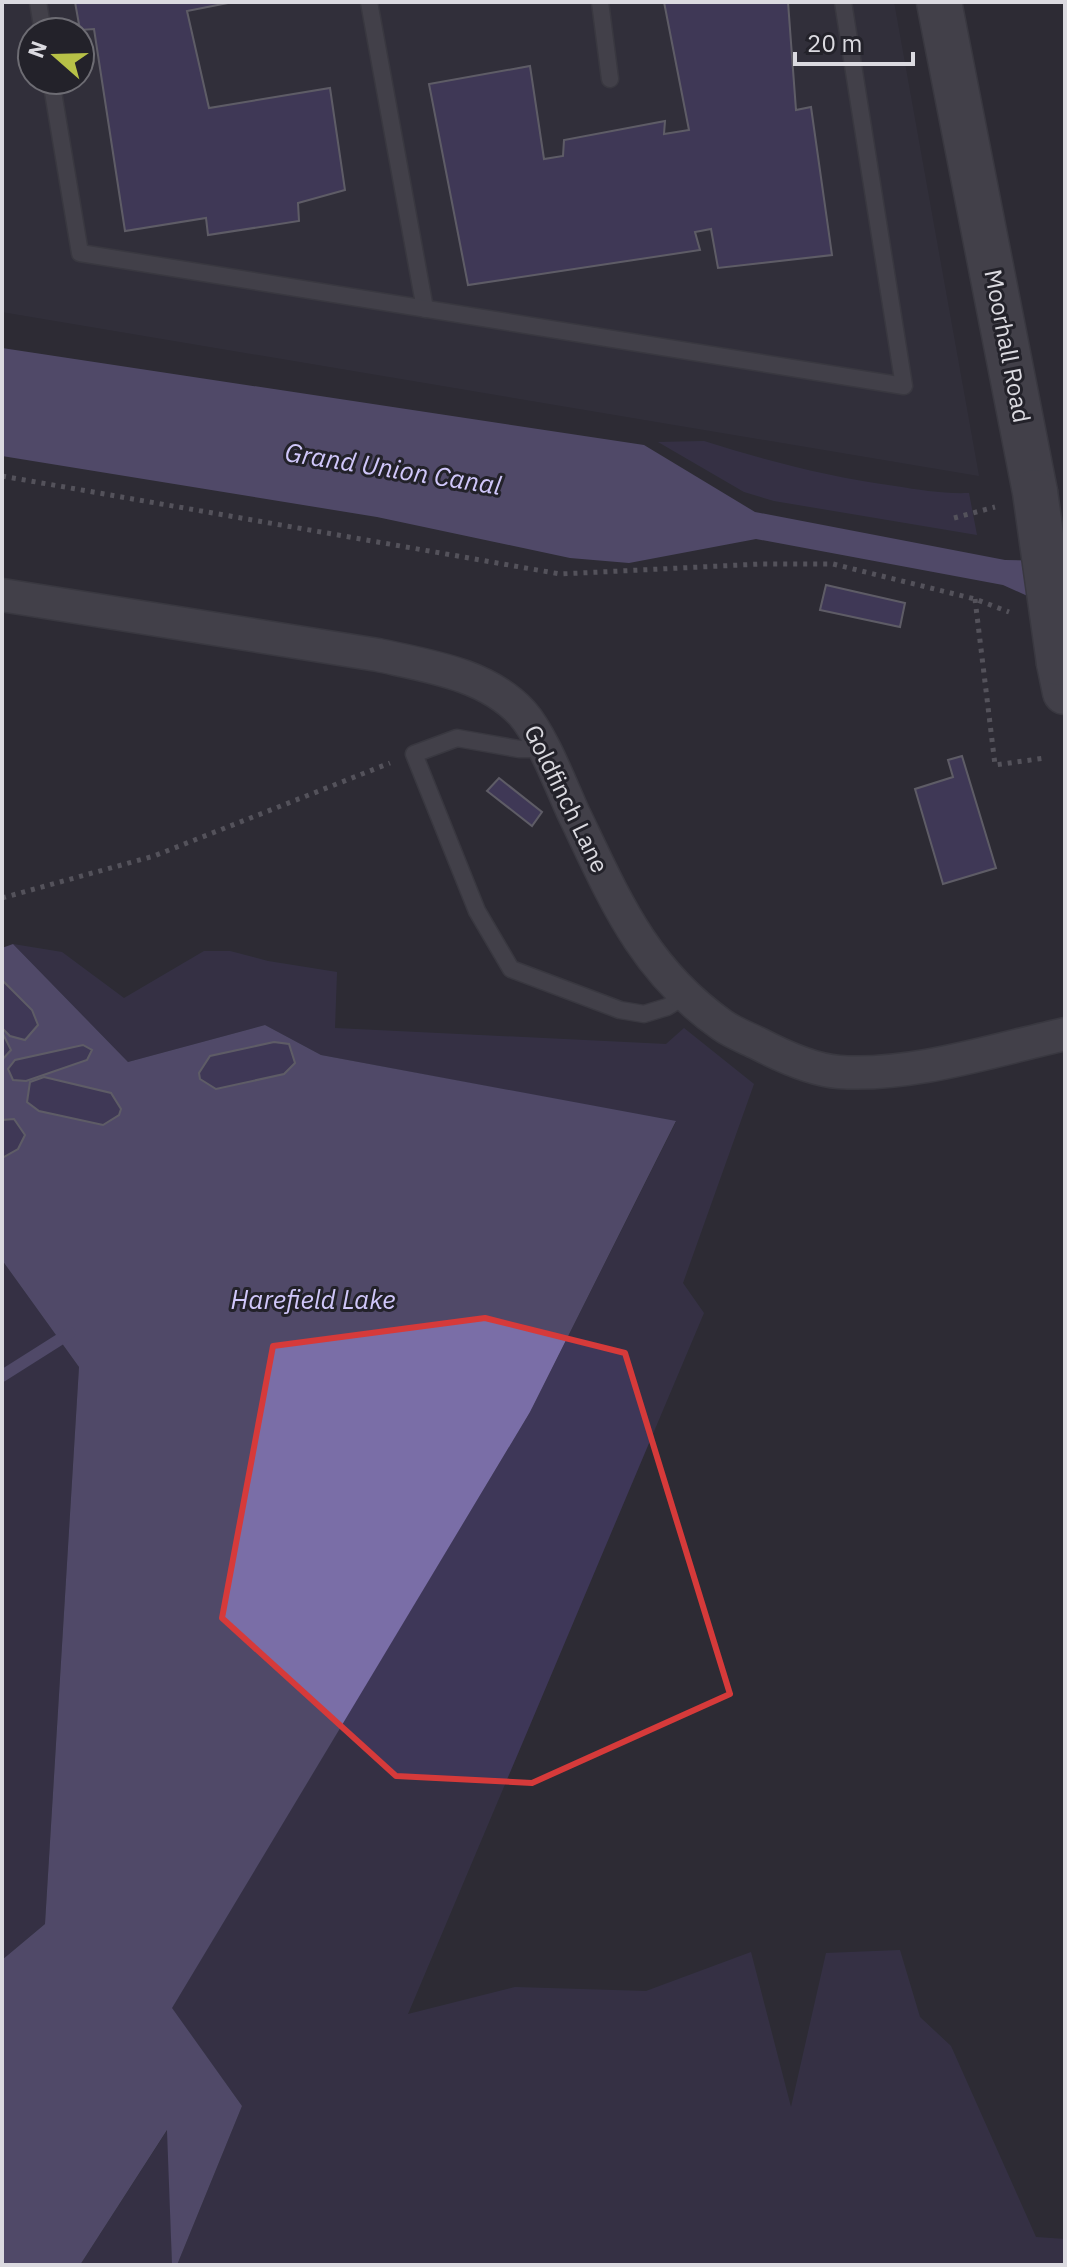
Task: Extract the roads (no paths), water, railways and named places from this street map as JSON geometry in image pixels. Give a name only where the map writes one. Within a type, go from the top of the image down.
[{"type":"street","name":"Moorhall Road","points":[[939,2],[1035,492],[1062,678]]},
{"type":"street","name":"Goldfinch Lane","points":[[2,595],[378,655],[465,677],[498,693],[523,714],[620,909],[646,952],[685,996],[724,1026],[770,1050],[836,1072],[888,1072],[1065,1034]]},
{"type":"lane","points":[[369,2],[425,309]]},
{"type":"lane","points":[[600,2],[610,79]]},
{"type":"lane","points":[[54,96],[80,253],[904,386],[843,2]]},
{"type":"lane","points":[[543,749],[519,749],[457,738],[414,754],[477,911],[511,969],[620,1010],[644,1014],[667,1007],[685,996]]},
{"type":"water","name":"Grand Union Canal","points":[[2,348],[644,445],[755,512],[1005,560],[1065,561],[1065,613],[1003,585],[756,539],[629,563],[570,558],[377,517],[2,456]]},
{"type":"water","name":"Harefield Lake","points":[[13,944],[128,1062],[265,1025],[321,1055],[676,1121],[530,1412],[172,2008],[242,2106],[177,2265],[172,2265],[167,2130],[80,2265],[2,2265],[2,1960],[45,1924],[79,1367],[2,1260],[2,948]]},
{"type":"waterway","points":[[2,1376],[70,1333]]}]
